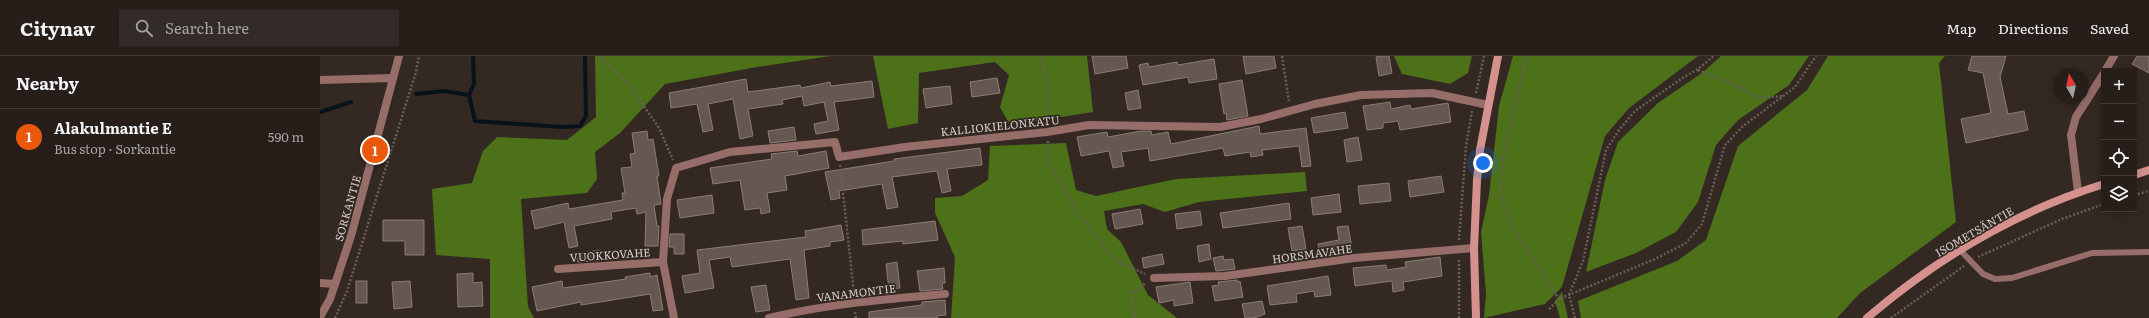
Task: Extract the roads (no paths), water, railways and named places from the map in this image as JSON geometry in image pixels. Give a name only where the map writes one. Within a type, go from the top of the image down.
[{"type":"main road","points":[[1476,318],[1474,248],[1477,180],[1488,105],[1498,56]]},
{"type":"main road","points":[[2137,174],[2149,170]]},
{"type":"main road","name":"ISOMETSÄNTIE","points":[[1867,318],[1884,303],[1960,250],[2032,210],[2078,192],[2101,185]]},
{"type":"street","name":"SORKANTIE","points":[[320,317],[330,299],[355,222],[399,56]]},
{"type":"street","points":[[2107,68],[2114,56]]},
{"type":"street","points":[[320,80],[393,78]]},
{"type":"street","points":[[2078,192],[2071,135],[2076,117],[2101,78]]},
{"type":"street","name":"KALLIOKIELONKATU","points":[[663,262],[667,199],[676,168],[730,152],[835,142],[839,157],[905,147],[1047,132],[1089,125],[1220,127],[1361,95],[1432,93],[1488,105]]},
{"type":"street","name":"HORSMAVAHE","points":[[1154,278],[1225,276],[1354,258],[1474,248]]},
{"type":"street","points":[[663,262],[674,318]]},
{"type":"street","name":"VUOKKOVAHE","points":[[558,269],[663,262]]},
{"type":"street","points":[[320,283],[335,284]]},
{"type":"street","name":"VANAMONTIE","points":[[769,318],[802,310],[855,302],[945,294]]},
{"type":"lane","points":[[1960,250],[1982,274],[1995,279],[2012,278],[2092,254],[2149,252]]},
{"type":"waterway","points":[[469,95],[474,84],[473,56]]},
{"type":"waterway","points":[[416,94],[444,91],[469,95],[475,121],[562,127],[580,126],[586,116],[585,56]]},
{"type":"waterway","points":[[320,112],[351,102]]},
{"type":"place","name":"Alakulmantie E","points":[[375,150]]}]
